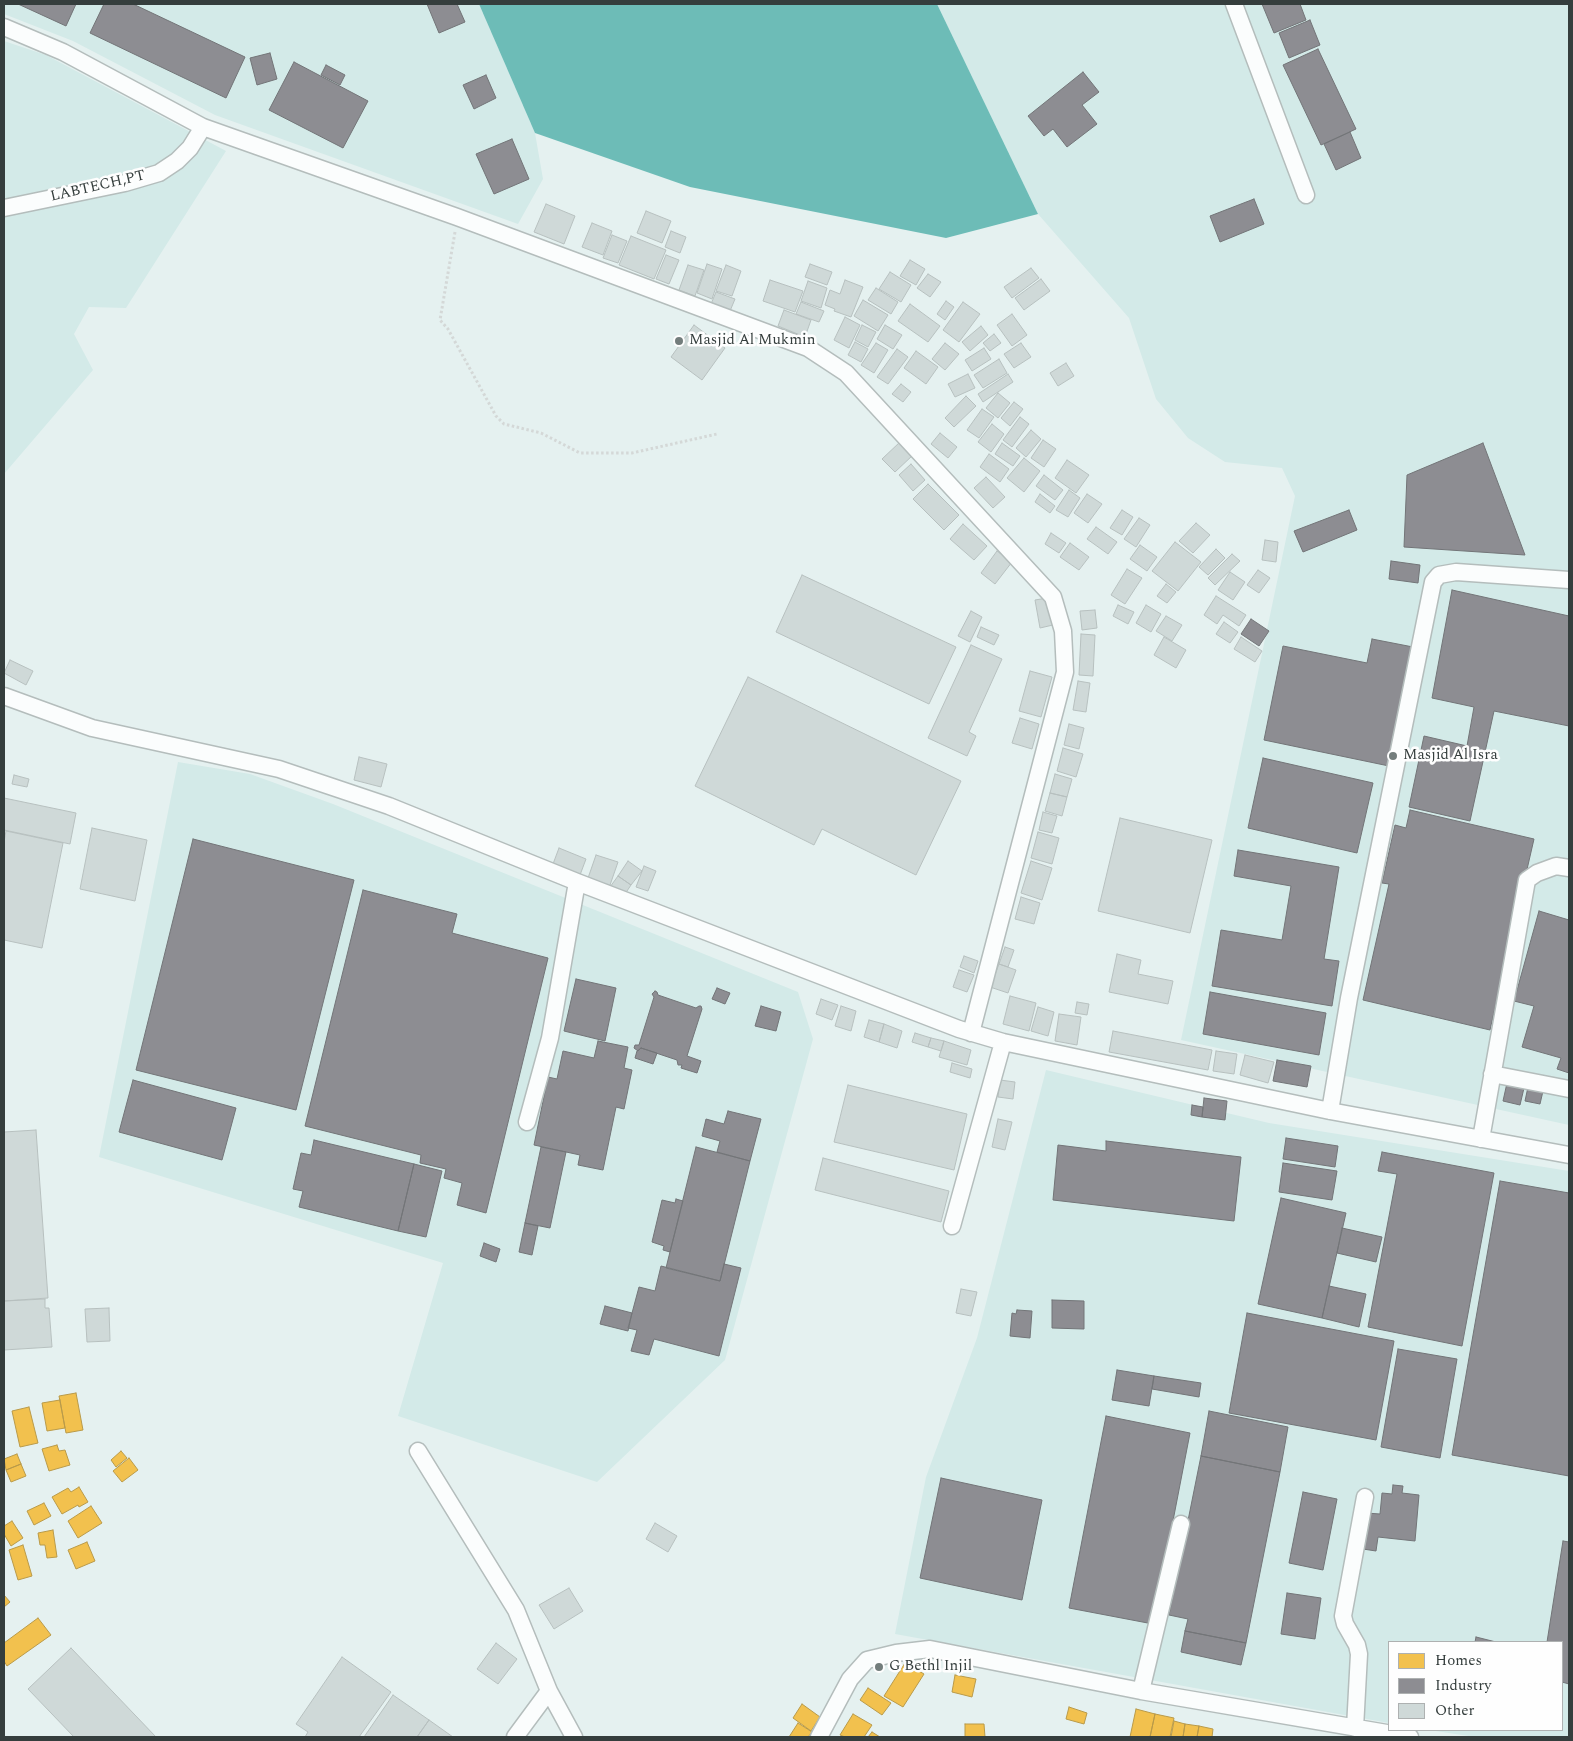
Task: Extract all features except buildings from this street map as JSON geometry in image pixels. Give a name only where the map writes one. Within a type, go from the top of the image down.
[{"type":"street","points":[[1234,4],[1306,195]]},
{"type":"street","points":[[4,27],[63,52],[202,127],[457,217],[808,348],[846,372],[1053,597],[1063,631],[1065,672],[971,1033]]},
{"type":"street","name":"LABTECH,PT","points":[[4,208],[125,183],[159,173],[177,161],[190,148],[202,127]]},
{"type":"street","points":[[1330,1111],[1350,988],[1433,582],[1439,575],[1456,572],[1569,580]]},
{"type":"street","points":[[4,696],[92,728],[279,769],[389,806],[577,882],[971,1033],[1003,1042],[1330,1111],[1569,1155]]},
{"type":"street","points":[[1481,1139],[1527,880],[1537,873],[1556,866],[1569,868]]},
{"type":"street","points":[[527,1122],[550,1038],[577,882]]},
{"type":"street","points":[[952,1226],[1003,1042]]},
{"type":"street","points":[[1492,1074],[1569,1089]]},
{"type":"street","points":[[418,1451],[516,1610],[549,1691],[574,1737]]},
{"type":"street","points":[[1355,1728],[1358,1654],[1357,1646],[1345,1624],[1343,1616],[1365,1497]]},
{"type":"street","points":[[1140,1692],[1181,1524]]},
{"type":"street","points":[[820,1737],[850,1679],[867,1660],[896,1653],[930,1649],[1140,1692],[1410,1737]]},
{"type":"street","points":[[515,1737],[549,1691]]},
{"type":"path","points":[[457,217],[440,320],[448,329],[496,416],[504,424],[541,432],[580,453],[632,453],[717,434]]},
{"type":"shaded area","points":[[4,4],[479,4],[535,133],[543,179],[518,224],[215,115],[73,41],[4,14]]},
{"type":"shaded area","points":[[937,4],[1569,4],[1569,1125],[1181,1040],[1295,496],[1282,468],[1225,462],[1188,438],[1156,399],[1129,318],[1038,214]]},
{"type":"shaded area","points":[[4,41],[46,55],[226,151],[126,308],[89,307],[74,334],[93,370],[4,474]]},
{"type":"shaded area","points":[[178,762],[250,774],[333,804],[798,992],[813,1039],[725,1360],[597,1482],[398,1416],[443,1263],[99,1157]]},
{"type":"shaded area","points":[[1046,1070],[1269,1123],[1569,1171],[1569,1737],[1475,1737],[1436,1731],[1563,1731],[1563,1641],[1388,1641],[1388,1723],[895,1634],[926,1477],[977,1338]]},
{"type":"water","points":[[479,4],[937,4],[1038,214],[946,238],[690,187],[535,133]]},
{"type":"place","name":"Masjid Al Mukmin","points":[[679,341]]},
{"type":"place","name":"Masjid Al Isra","points":[[1393,756]]},
{"type":"place","name":"G Bethl Injil","points":[[879,1667]]}]
